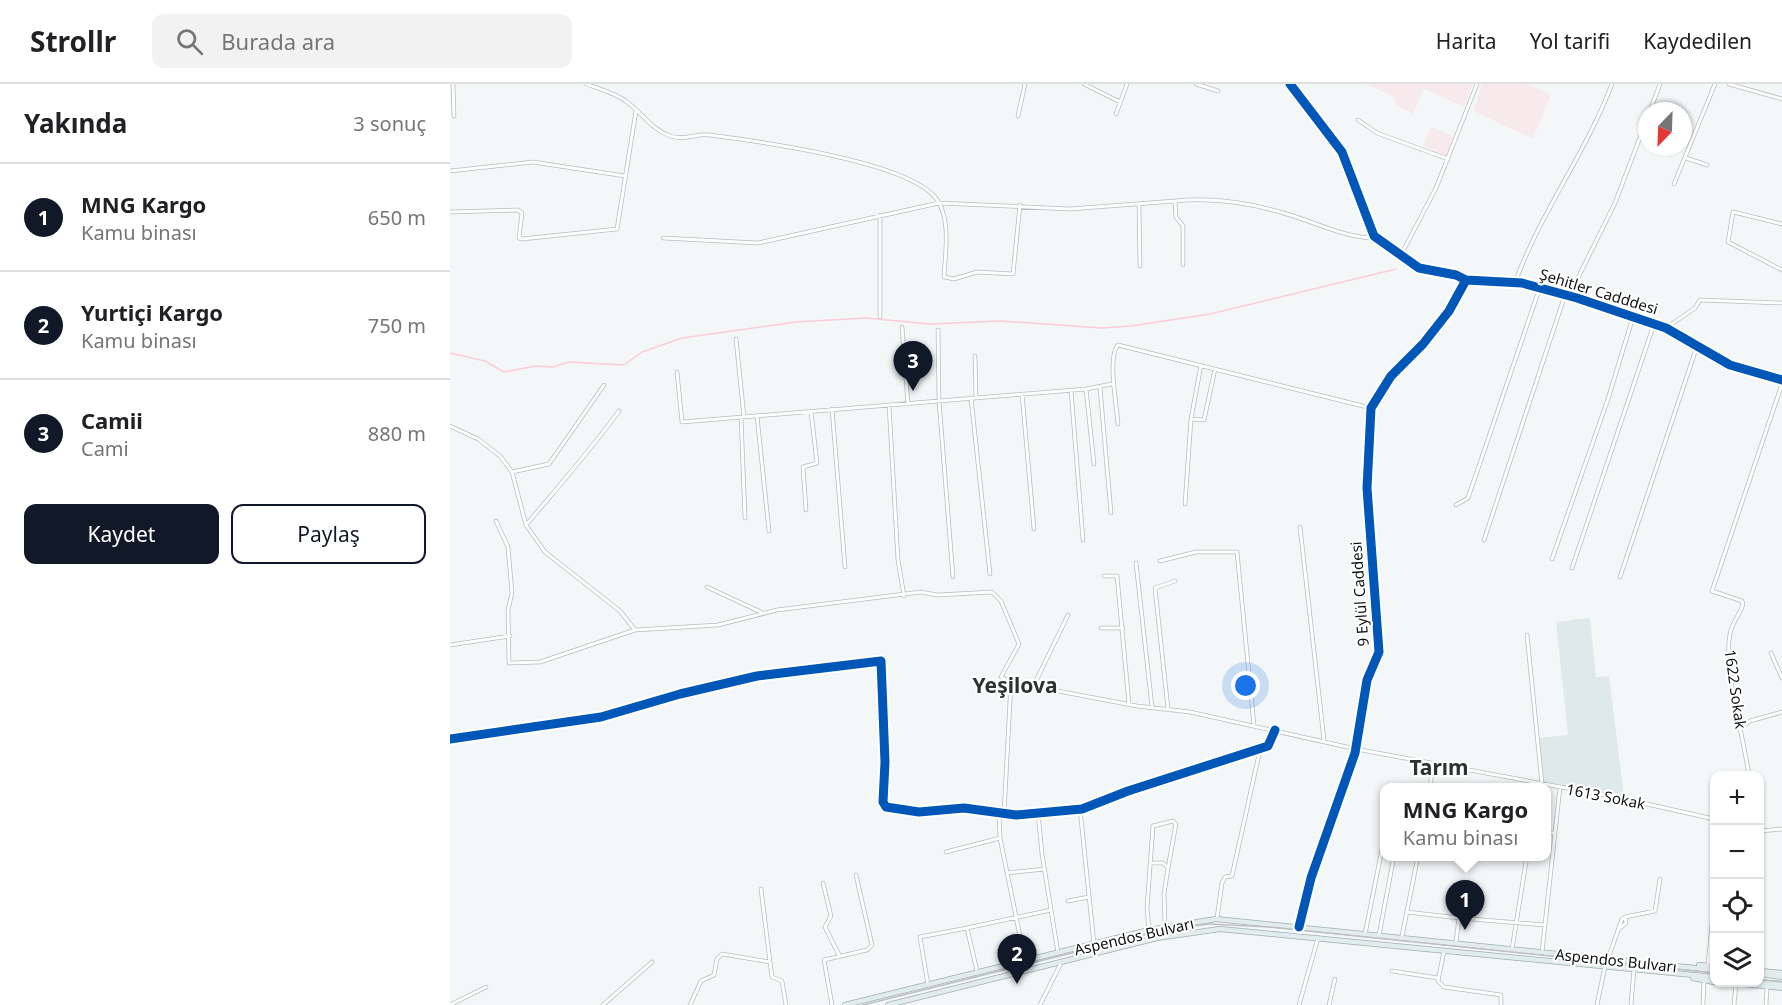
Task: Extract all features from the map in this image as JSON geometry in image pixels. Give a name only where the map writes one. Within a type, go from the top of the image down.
[{"type":"main road","name":"Aspendos Bulvarı","points":[[845,1005],[1149,930],[1216,919],[1710,968]]},
{"type":"main road","name":"Aspendos Bulvarı","points":[[888,1005],[1157,938],[1197,931],[1242,929],[1634,969],[1710,979]]},
{"type":"main road","points":[[1678,966],[1708,965]]},
{"type":"main road","points":[[1764,973],[1780,975]]},
{"type":"main road","points":[[1679,974],[1704,981],[1710,980]]},
{"type":"main road","points":[[1764,983],[1782,986]]},
{"type":"main road","points":[[1764,987],[1782,986]]},
{"type":"street","points":[[453,84],[454,116]]},
{"type":"street","points":[[586,84],[627,101],[636,111],[670,136],[692,138],[705,134],[811,150],[889,172],[927,192],[939,203],[944,217],[944,277],[954,279],[977,272],[1013,274],[1020,205]]},
{"type":"street","points":[[1018,116],[1024,84]]},
{"type":"street","points":[[1084,84],[1120,102]]},
{"type":"street","points":[[1116,114],[1126,84]]},
{"type":"street","points":[[1196,84],[1218,91]]},
{"type":"street","points":[[1290,84],[1342,152],[1359,190],[1370,228],[1377,238]]},
{"type":"street","points":[[1401,255],[1448,159],[1478,84]]},
{"type":"street","points":[[1515,283],[1529,246],[1579,156],[1612,84]]},
{"type":"street","points":[[1653,102],[1660,84]]},
{"type":"street","points":[[1674,184],[1715,84]]},
{"type":"street","points":[[1729,84],[1782,99]]},
{"type":"street","points":[[450,212],[518,210],[522,213],[519,238],[522,239],[617,229],[636,111]]},
{"type":"street","points":[[1358,120],[1377,133],[1448,159]]},
{"type":"street","points":[[1484,540],[1567,295],[1615,203],[1638,143]]},
{"type":"street","points":[[1686,158],[1707,165]]},
{"type":"street","points":[[450,171],[533,162],[625,176]]},
{"type":"street","points":[[663,237],[758,243],[939,203],[1070,209],[1195,199],[1244,202],[1331,229],[1377,238]]},
{"type":"street","points":[[1175,201],[1176,217],[1183,226],[1182,265]]},
{"type":"street","points":[[1139,204],[1140,266]]},
{"type":"street","points":[[1782,224],[1732,212],[1728,242],[1782,270]]},
{"type":"street","points":[[880,215],[880,317]]},
{"type":"street","name":"Şehitler Cadddesi","points":[[1377,238],[1419,268],[1456,275],[1466,280],[1515,283],[1567,295],[1666,328],[1730,365],[1782,382]]},
{"type":"street","name":"9 Eylül Caddesi","points":[[1299,927],[1311,878],[1356,749],[1367,680],[1379,652],[1367,488],[1371,408],[1391,376],[1444,319],[1466,280]]},
{"type":"street","points":[[1456,505],[1468,498],[1540,287]]},
{"type":"street","points":[[1666,328],[1695,308],[1700,300],[1782,303]]},
{"type":"street","points":[[1552,559],[1608,399],[1633,317]]},
{"type":"street","points":[[1572,568],[1654,324]]},
{"type":"street","points":[[902,327],[908,404]]},
{"type":"street","points":[[938,330],[939,401],[953,577]]},
{"type":"street","points":[[736,339],[743,417],[745,518]]},
{"type":"street","points":[[1118,424],[1116,392],[1112,384],[1113,354],[1118,345],[1371,408]]},
{"type":"street","points":[[1620,577],[1696,346]]},
{"type":"street","points":[[975,356],[973,398],[990,574]]},
{"type":"street","points":[[1185,504],[1191,419],[1201,365]]},
{"type":"street","points":[[1191,419],[1204,420],[1215,369]]},
{"type":"street","points":[[676,372],[682,422],[1086,389],[1112,384]]},
{"type":"street","name":"1622 Sokak","points":[[1748,771],[1734,692],[1729,637],[1733,622],[1743,604],[1742,601],[1713,591],[1782,382]]},
{"type":"street","points":[[512,472],[549,464],[604,385]]},
{"type":"street","points":[[1100,387],[1111,513]]},
{"type":"street","points":[[1086,389],[1094,464]]},
{"type":"street","points":[[1071,390],[1083,540]]},
{"type":"street","points":[[1022,394],[1034,529]]},
{"type":"street","points":[[889,405],[898,560],[904,596]]},
{"type":"street","points":[[832,409],[845,567]]},
{"type":"street","points":[[526,525],[570,471],[593,447],[620,411]]},
{"type":"street","points":[[806,510],[803,467],[816,463],[811,411]]},
{"type":"street","points":[[757,416],[769,531]]},
{"type":"street","points":[[450,426],[473,435],[496,451],[512,472],[526,525],[553,561],[610,602],[632,623],[635,630]]},
{"type":"street","points":[[496,521],[508,547],[512,593],[508,610],[510,636],[507,659],[510,663],[523,664],[548,660],[635,630],[718,625],[764,613],[824,603],[926,592],[937,595],[995,593],[1019,644],[1001,677],[1011,682],[1000,838],[1025,961]]},
{"type":"street","points":[[1300,527],[1324,740]]},
{"type":"street","points":[[1160,561],[1196,552],[1237,552],[1254,725]]},
{"type":"street","points":[[1136,563],[1152,707]]},
{"type":"street","points":[[1104,576],[1117,576],[1129,704]]},
{"type":"street","points":[[1168,709],[1155,588],[1175,581]]},
{"type":"street","points":[[707,587],[764,613]]},
{"type":"street","points":[[1033,687],[1068,615]]},
{"type":"street","points":[[1101,628],[1123,628]]},
{"type":"street","points":[[1527,635],[1542,783]]},
{"type":"street","points":[[450,645],[510,636]]},
{"type":"street","points":[[1771,653],[1782,678]]},
{"type":"street","points":[[450,739],[591,719],[680,694],[757,676],[881,661],[885,762],[883,802],[886,807],[919,812],[964,808],[1002,814],[1080,810],[1230,757],[1260,750],[1268,746],[1275,730]]},
{"type":"street","name":"1613 Sokak","points":[[1011,682],[1254,725],[1356,749],[1537,783]]},
{"type":"street","points":[[1742,727],[1750,721],[1782,712]]},
{"type":"street","points":[[1216,919],[1222,883],[1225,877],[1232,876],[1260,750]]},
{"type":"street","points":[[1431,783],[1433,764]]},
{"type":"street","name":"1613 Sokak","points":[[1551,786],[1710,818]]},
{"type":"street","points":[[1542,952],[1560,787]]},
{"type":"street","points":[[1080,810],[1094,944]]},
{"type":"street","points":[[1038,813],[1044,869],[1058,953]]},
{"type":"street","points":[[1149,930],[1147,908],[1153,826],[1175,821],[1164,894],[1165,927]]},
{"type":"street","points":[[1765,832],[1782,829]]},
{"type":"street","points":[[946,852],[1000,838]]},
{"type":"street","points":[[1365,934],[1380,859]]},
{"type":"street","points":[[1378,935],[1393,861]]},
{"type":"street","points":[[1402,936],[1417,861]]},
{"type":"street","points":[[1512,949],[1526,861]]},
{"type":"street","points":[[1151,863],[1163,863],[1168,868]]},
{"type":"street","points":[[1007,873],[1044,869]]},
{"type":"street","points":[[832,1005],[824,960],[867,950],[872,945],[856,875]]},
{"type":"street","points":[[1608,959],[1619,928],[1626,923],[1625,917],[1656,910],[1660,879]]},
{"type":"street","points":[[823,883],[831,916],[825,927],[839,955]]},
{"type":"street","points":[[761,889],[772,977],[782,981],[786,1005]]},
{"type":"street","points":[[1068,901],[1089,897]]},
{"type":"street","points":[[928,985],[920,938],[1051,910]]},
{"type":"street","points":[[1407,912],[1545,925]]},
{"type":"street","points":[[1456,942],[1459,918]]},
{"type":"street","points":[[967,928],[978,973]]},
{"type":"street","points":[[1708,965],[1711,933]]},
{"type":"street","points":[[1299,1005],[1318,938]]},
{"type":"street","points":[[1444,951],[1437,981],[1444,987],[1501,996],[1502,1005]]},
{"type":"street","points":[[690,1005],[701,981],[714,975],[717,959],[722,954],[770,962]]},
{"type":"street","points":[[603,1005],[652,962]]},
{"type":"street","points":[[1040,1005],[1061,963]]},
{"type":"street","points":[[1597,1005],[1605,966]]},
{"type":"street","points":[[1631,1005],[1634,969]]},
{"type":"street","points":[[1392,971],[1438,978]]},
{"type":"street","points":[[1329,1005],[1335,979]]},
{"type":"street","points":[[1703,1005],[1704,981]]},
{"type":"street","points":[[450,1005],[486,987]]},
{"type":"street","points":[[1734,1005],[1736,987]]},
{"type":"street","points":[[1766,1005],[1767,987]]},
{"type":"shaded area","points":[[1367,84],[1473,84],[1464,107],[1424,89],[1413,114],[1396,105],[1395,98]]},
{"type":"shaded area","points":[[1482,84],[1528,84],[1551,94],[1533,139],[1474,111]]},
{"type":"shaded area","points":[[1431,127],[1455,137],[1446,156],[1423,146]]},
{"type":"shaded area","points":[[1590,618],[1596,677],[1609,676],[1624,797],[1544,782],[1538,738],[1568,735],[1556,622]]},
{"type":"waterway","points":[[450,353],[485,361],[504,372],[536,366],[553,367],[569,362],[624,365],[642,352],[682,338],[796,322],[866,318],[930,324],[1000,321],[1102,328],[1131,326],[1210,314],[1396,269]]},
{"type":"tram line","points":[[863,1005],[1164,930],[1209,924],[1269,927],[1710,973]]},
{"type":"tram line","points":[[1764,980],[1782,982]]},
{"type":"cycle path","points":[[1290,84],[1342,152],[1374,236],[1419,268],[1456,275],[1466,280],[1522,283],[1577,298],[1666,328],[1730,365],[1782,380]]},
{"type":"cycle path","points":[[1299,927],[1311,878],[1355,753],[1367,680],[1379,652],[1367,488],[1371,408],[1391,376],[1423,344],[1449,311],[1466,280]]},
{"type":"cycle path","points":[[450,739],[601,717],[680,694],[757,676],[881,661],[885,762],[883,802],[886,807],[919,812],[964,808],[1016,815],[1082,809],[1128,791],[1268,746],[1275,730]]},
{"type":"place","name":"Camii","points":[[913,391]]},
{"type":"place","name":"MNG Kargo","points":[[1465,930]]},
{"type":"place","name":"Yurtiçi Kargo","points":[[1017,984]]},
{"type":"district","name":"Yeşilova","points":[[1015,685]]},
{"type":"district","name":"Tarım","points":[[1439,767]]}]
